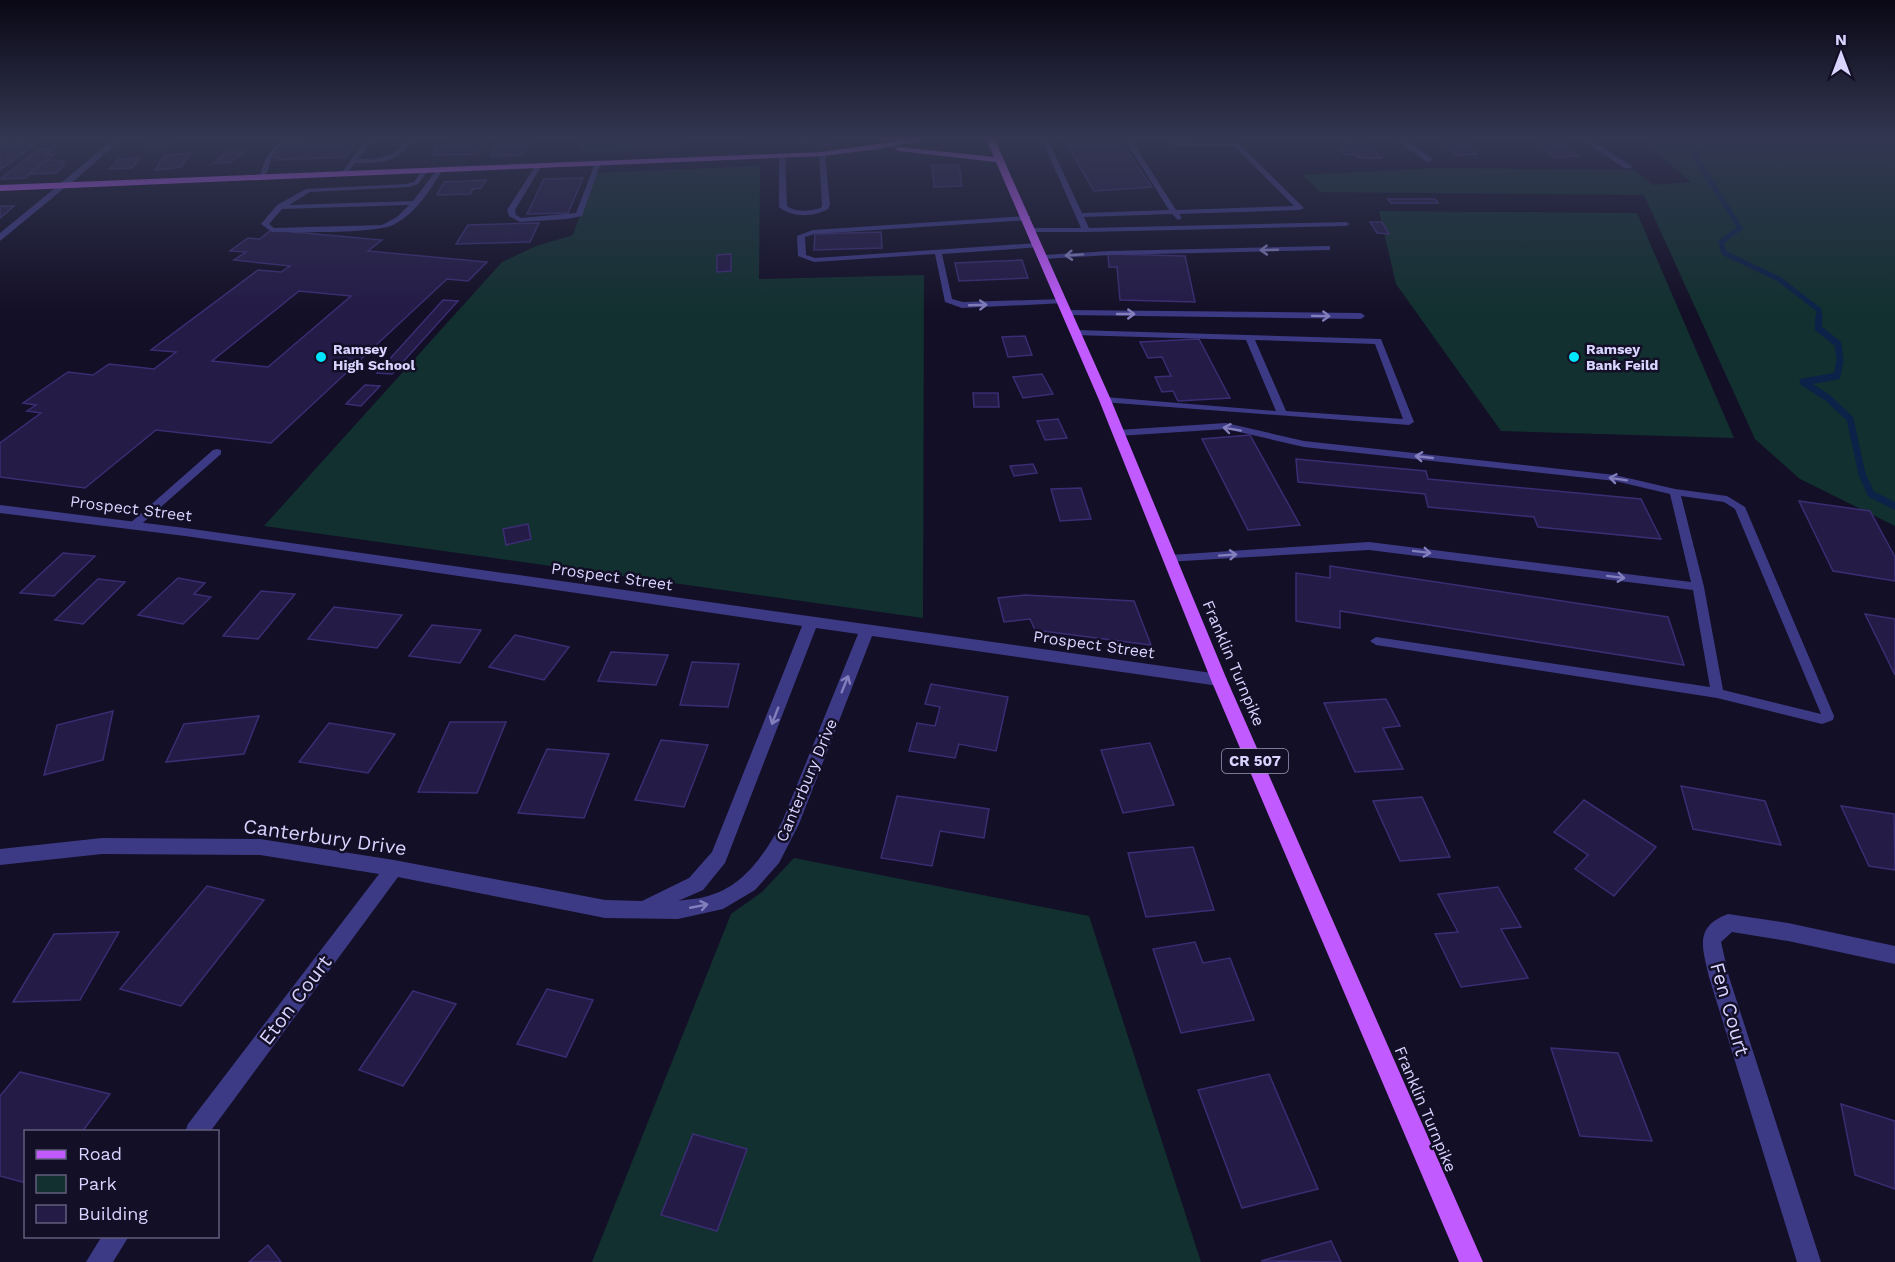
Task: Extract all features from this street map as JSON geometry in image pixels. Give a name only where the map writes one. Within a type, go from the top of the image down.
[{"type":"main road","name":"Franklin Turnpike","points":[[1016,197],[1105,400],[1220,680],[1471,1262]]},
{"type":"street","points":[[0,238],[50,197]]},
{"type":"street","name":"Prospect Street","points":[[0,509],[1220,680]]},
{"type":"street","name":"Canterbury Drive","points":[[641,910],[696,884],[719,857],[810,622]]},
{"type":"street","name":"Canterbury Drive","points":[[0,857],[102,846],[260,847],[394,868],[605,909],[678,910],[716,903],[748,884],[773,857],[790,824],[867,630]]},
{"type":"street","name":"Eton Court","points":[[197,1130],[394,868]]},
{"type":"street","name":"Fen Court","points":[[1809,1262],[1719,977],[1712,939],[1728,924],[1788,932],[1895,955]]},
{"type":"street","points":[[98,1262],[116,1238]]},
{"type":"lane","points":[[297,197],[280,207],[265,224],[272,230],[383,227],[399,220],[412,203],[420,197]]},
{"type":"lane","points":[[519,197],[511,210],[513,216],[520,220],[579,214],[585,197]]},
{"type":"lane","points":[[783,197],[783,207],[787,210],[806,213],[824,209],[825,197]]},
{"type":"lane","points":[[1071,197],[1086,230]]},
{"type":"lane","points":[[1164,197],[1185,227]]},
{"type":"lane","points":[[1079,214],[1300,208],[1289,197]]},
{"type":"lane","points":[[280,207],[412,203]]},
{"type":"lane","points":[[1027,218],[813,232],[801,236],[802,256],[814,260],[938,252],[1110,253],[1327,248]]},
{"type":"lane","points":[[1032,230],[1346,224]]},
{"type":"lane","points":[[938,252],[948,300],[962,305],[1361,316]]},
{"type":"lane","points":[[1076,333],[1378,341],[1409,422],[1105,400]]},
{"type":"lane","points":[[1249,337],[1282,414]]},
{"type":"lane","points":[[1118,433],[1226,426],[1304,444],[1615,478],[1675,492],[1727,499],[1740,507],[1828,716],[1821,719],[1718,693],[1376,641]]},
{"type":"lane","points":[[133,526],[217,452]]},
{"type":"lane","points":[[1675,492],[1698,587],[1718,693]]},
{"type":"lane","points":[[1170,559],[1369,546],[1698,587]]},
{"type":"green space","points":[[587,197],[760,197],[759,279],[924,275],[923,618],[264,526],[502,262],[536,246],[573,235]]},
{"type":"green space","points":[[1645,197],[1895,197],[1895,526],[1800,479],[1755,439]]},
{"type":"green space","name":"Ramsey Bank Feild","points":[[1379,211],[1637,213],[1734,438],[1501,431],[1396,284]]},
{"type":"green space","points":[[794,858],[1089,916],[1201,1262],[592,1262],[731,914],[762,892]]},
{"type":"building","points":[[535,197],[575,197],[568,213],[527,214]]},
{"type":"building","points":[[1388,199],[1435,199],[1438,203],[1391,203]]},
{"type":"building","points":[[0,206],[14,206],[0,218]]},
{"type":"building","points":[[1370,222],[1382,222],[1389,234],[1377,233]]},
{"type":"building","points":[[539,223],[530,242],[456,244],[468,225]]},
{"type":"building","name":"Ramsey High School","points":[[271,230],[382,240],[368,251],[487,262],[468,281],[447,279],[271,443],[156,430],[85,488],[0,477],[0,443],[41,413],[27,411],[36,405],[23,403],[68,372],[93,375],[109,364],[154,369],[176,352],[151,350],[258,270],[281,272],[290,266],[234,260],[246,252],[230,251],[248,238],[260,239]],"holes":[[[299,291],[351,296],[268,367],[212,361]]]},
{"type":"building","points":[[881,232],[882,248],[814,250],[815,234]]},
{"type":"building","points":[[731,254],[731,271],[717,272],[717,255]]},
{"type":"building","points":[[1108,254],[1185,256],[1195,302],[1120,300],[1117,267],[1109,267]]},
{"type":"building","points":[[1022,260],[1028,278],[959,281],[955,263]]},
{"type":"building","points":[[443,300],[458,301],[392,374],[377,373]]},
{"type":"building","points":[[1025,336],[1032,355],[1008,357],[1002,337]]},
{"type":"building","points":[[1199,339],[1230,398],[1178,401],[1173,391],[1162,392],[1155,377],[1171,376],[1162,357],[1148,358],[1140,342]]},
{"type":"building","points":[[1042,374],[1053,394],[1023,398],[1013,377]]},
{"type":"building","points":[[365,385],[380,386],[361,406],[346,404]]},
{"type":"building","points":[[973,393],[998,393],[999,407],[974,407]]},
{"type":"building","points":[[1058,419],[1067,438],[1045,440],[1037,421]]},
{"type":"building","points":[[1250,435],[1300,525],[1248,530],[1202,439]]},
{"type":"building","points":[[1296,459],[1426,471],[1428,479],[1641,499],[1661,539],[1538,527],[1534,517],[1428,507],[1425,494],[1298,482]]},
{"type":"building","points":[[1033,464],[1037,473],[1014,476],[1010,466]]},
{"type":"building","points":[[1081,488],[1091,519],[1060,521],[1051,489]]},
{"type":"building","points":[[1799,501],[1870,511],[1895,557],[1895,581],[1833,571]]},
{"type":"building","points":[[528,524],[531,539],[506,545],[503,529]]},
{"type":"building","points":[[63,553],[95,556],[54,596],[20,593]]},
{"type":"building","points":[[1330,566],[1668,617],[1684,665],[1340,611],[1340,628],[1296,621],[1296,573],[1330,578]]},
{"type":"building","points":[[178,578],[205,583],[194,594],[211,597],[183,624],[138,615]]},
{"type":"building","points":[[98,579],[125,582],[83,624],[55,620]]},
{"type":"building","points":[[261,591],[295,594],[258,639],[223,636]]},
{"type":"building","points":[[1025,595],[1134,601],[1151,645],[1035,630],[1030,619],[1004,622],[998,598]]},
{"type":"building","points":[[334,607],[402,615],[377,648],[308,639]]},
{"type":"building","points":[[1865,614],[1895,619],[1895,675]]},
{"type":"building","points":[[432,625],[481,630],[460,663],[409,656]]},
{"type":"building","points":[[515,635],[569,647],[544,680],[489,667]]},
{"type":"building","points":[[611,652],[668,655],[656,685],[598,681]]},
{"type":"building","points":[[692,662],[739,664],[728,707],[680,705]]},
{"type":"building","points":[[931,684],[1008,697],[996,751],[959,744],[955,758],[909,751],[917,723],[935,726],[940,707],[925,704]]},
{"type":"building","points":[[1386,699],[1400,726],[1383,728],[1403,769],[1355,772],[1324,703]]},
{"type":"building","points":[[113,711],[103,760],[44,775],[57,725]]},
{"type":"building","points":[[259,716],[244,754],[166,762],[184,724]]},
{"type":"building","points":[[450,722],[506,722],[477,793],[418,792]]},
{"type":"building","points":[[329,723],[395,734],[368,773],[299,762]]},
{"type":"building","points":[[661,740],[708,745],[684,807],[635,800]]},
{"type":"building","points":[[1150,743],[1174,805],[1123,813],[1101,750]]},
{"type":"building","points":[[547,749],[609,754],[584,818],[518,813]]},
{"type":"building","points":[[1681,786],[1765,801],[1781,845],[1693,829]]},
{"type":"building","points":[[897,796],[989,809],[984,838],[940,831],[932,866],[881,858]]},
{"type":"building","points":[[1422,797],[1450,857],[1400,861],[1373,801]]},
{"type":"building","points":[[1584,800],[1656,847],[1614,896],[1575,869],[1588,855],[1554,832]]},
{"type":"building","points":[[1841,806],[1894,814],[1895,870],[1869,866]]},
{"type":"building","points":[[1193,847],[1214,910],[1146,917],[1128,853]]},
{"type":"building","points":[[207,886],[264,900],[181,1006],[120,989]]},
{"type":"building","points":[[1498,887],[1521,927],[1501,929],[1528,978],[1461,987],[1435,934],[1458,932],[1438,894]]},
{"type":"building","points":[[119,932],[80,1000],[13,1002],[54,934]]},
{"type":"building","points":[[1195,942],[1203,963],[1230,958],[1254,1020],[1181,1033],[1153,949]]},
{"type":"building","points":[[547,989],[593,1000],[566,1057],[517,1044]]},
{"type":"building","points":[[413,991],[456,1004],[403,1086],[359,1070]]},
{"type":"building","points":[[1551,1048],[1618,1053],[1652,1141],[1580,1136]]},
{"type":"building","points":[[20,1072],[110,1094],[83,1130],[24,1130],[24,1182],[0,1176],[0,1096]]},
{"type":"building","points":[[1269,1074],[1318,1189],[1242,1208],[1198,1090]]},
{"type":"building","points":[[1841,1104],[1895,1121],[1895,1189],[1855,1175]]},
{"type":"building","points":[[693,1134],[747,1149],[717,1231],[661,1215]]},
{"type":"building","points":[[1331,1241],[1341,1262],[1261,1261]]},
{"type":"building","points":[[268,1245],[281,1262],[249,1262]]},
{"type":"waterway","points":[[1720,197],[1740,228],[1721,242],[1724,253],[1779,279],[1819,310],[1819,316]]},
{"type":"waterway","points":[[1819,316],[1818,328],[1838,344],[1840,360],[1837,376],[1803,382],[1828,398],[1850,419],[1862,474],[1871,494],[1895,506]]},
{"type":"place","name":"Ramsey High School","points":[[321,357]]},
{"type":"place","name":"Ramsey Bank Feild","points":[[1574,357]]}]
